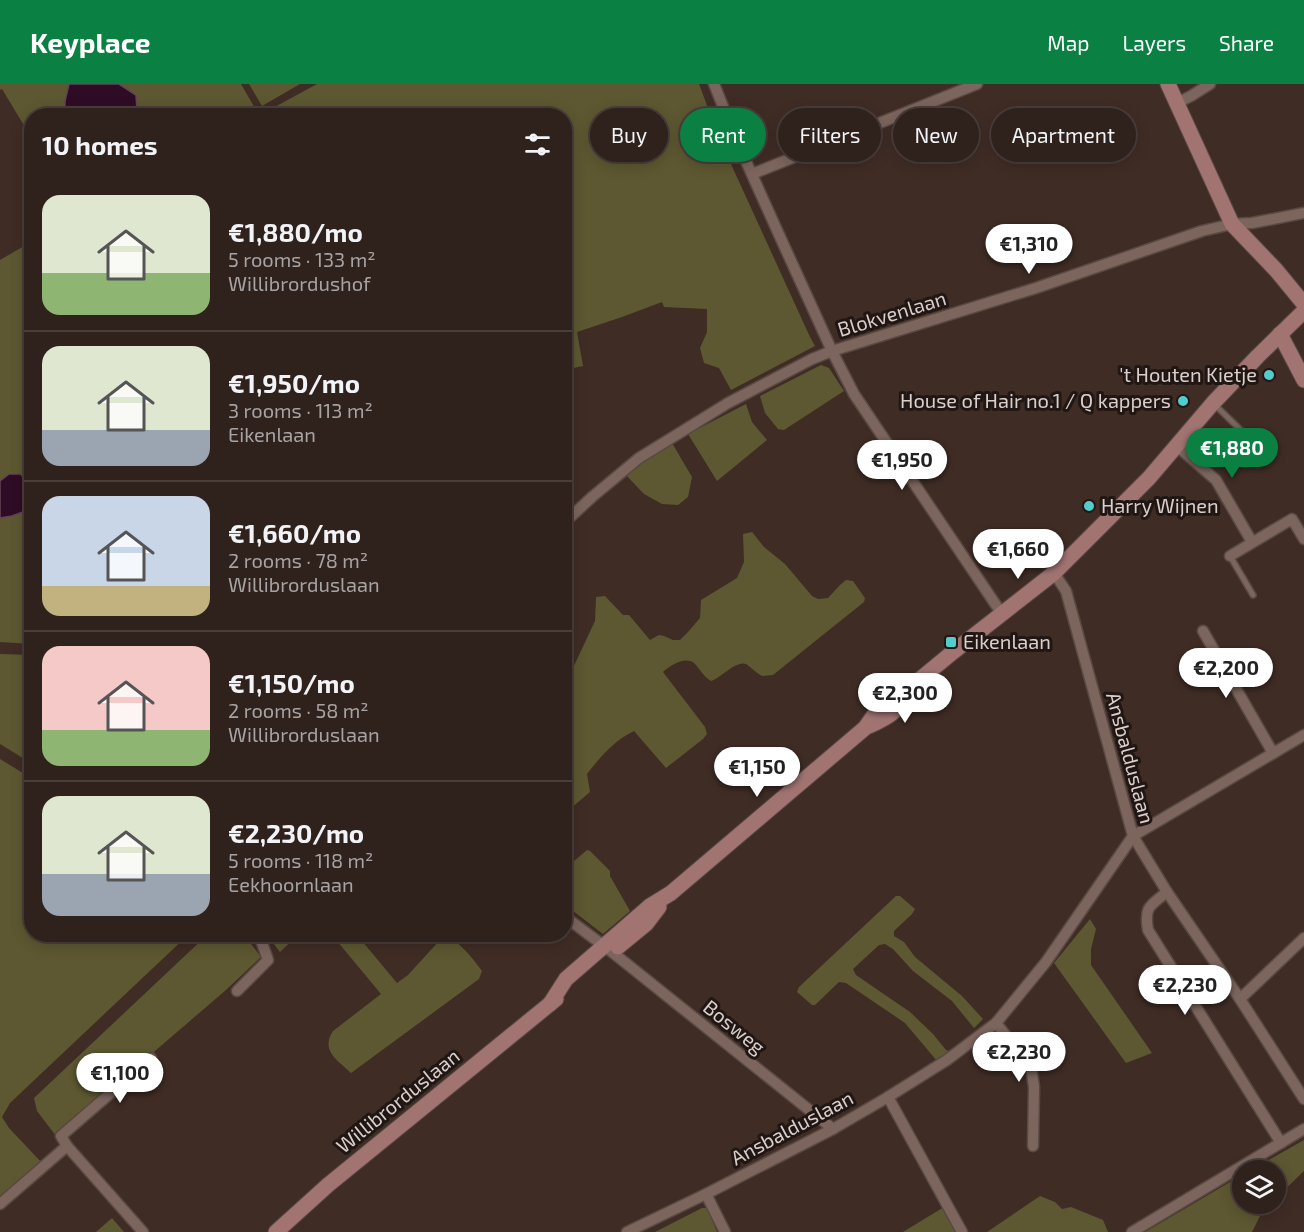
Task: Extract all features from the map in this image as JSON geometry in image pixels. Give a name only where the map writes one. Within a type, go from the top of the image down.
[{"type":"main road","points":[[1168,84],[1232,224],[1276,270],[1304,304]]},
{"type":"main road","name":"Willibrorduslaan","points":[[276,1232],[328,1185],[550,1004],[608,949],[646,924],[671,893],[865,728],[877,711],[1054,573],[1149,478],[1213,403],[1304,311]]},
{"type":"main road","points":[[1280,334],[1304,380]]},
{"type":"street","points":[[714,84],[736,139],[832,351],[854,394],[1002,614]]},
{"type":"street","points":[[752,174],[977,84]]},
{"type":"street","points":[[1177,103],[1210,84]]},
{"type":"street","name":"Blokvenlaan","points":[[572,515],[639,458],[728,403],[812,359],[1035,288],[1202,231],[1304,213]]},
{"type":"street","points":[[1177,446],[1216,480],[1252,542]]},
{"type":"street","points":[[1230,556],[1292,519],[1304,538]]},
{"type":"street","name":"Ansbalduslaan","points":[[627,1232],[833,1129],[946,1060],[996,1023],[1046,962],[1133,837],[1066,591],[1054,573]]},
{"type":"street","points":[[1203,631],[1273,753]]},
{"type":"street","points":[[1304,735],[1133,837],[1304,1100]]},
{"type":"street","points":[[1167,892],[1148,908],[1146,918],[1148,930],[1281,1143]]},
{"type":"street","name":"Bosweg","points":[[572,922],[833,1129]]},
{"type":"street","points":[[1240,999],[1304,938]]},
{"type":"street","points":[[237,992],[268,960],[262,942]]},
{"type":"street","points":[[996,1023],[1031,1067],[1034,1087],[1032,1146]]},
{"type":"street","points":[[143,1232],[67,1146],[61,1136],[152,1058]]},
{"type":"street","points":[[888,1097],[962,1232]]},
{"type":"street","points":[[1132,1232],[1304,1129]]},
{"type":"street","points":[[0,1204],[67,1146]]},
{"type":"street","points":[[706,1194],[725,1232]]},
{"type":"lane","points":[[1213,403],[1254,443]]},
{"type":"lane","points":[[1230,556],[1253,594]]},
{"type":"shaded area","points":[[0,84],[69,84],[65,108],[24,108],[24,125],[2,89],[0,90]]},
{"type":"shaded area","points":[[69,84],[119,84],[136,95],[137,108],[65,108]]},
{"type":"shaded area","points":[[119,84],[241,84],[255,108],[135,108]]},
{"type":"shaded area","points":[[249,84],[300,84],[262,106]]},
{"type":"shaded area","points":[[317,84],[699,84],[708,108],[680,108],[680,162],[730,162],[815,346],[731,390],[719,368],[704,363],[700,348],[707,332],[707,309],[664,307],[662,302],[577,332],[583,366],[572,368],[572,108],[273,108]]},
{"type":"shaded area","points":[[24,246],[24,482],[9,474],[0,481],[0,260]]},
{"type":"shaded area","points":[[821,365],[829,368],[844,391],[784,430],[778,429],[765,413],[760,396]]},
{"type":"shaded area","points":[[746,404],[752,422],[767,440],[717,481],[688,434]]},
{"type":"shaded area","points":[[672,443],[692,477],[688,497],[678,505],[662,504],[644,494],[624,473]]},
{"type":"shaded area","points":[[9,474],[21,474],[24,479],[24,512],[0,518],[0,481]]},
{"type":"shaded area","points":[[24,512],[24,644],[0,642],[0,518]]},
{"type":"shaded area","points":[[752,532],[764,547],[785,564],[812,596],[818,599],[828,598],[846,580],[853,581],[865,598],[864,602],[773,675],[762,676],[742,663],[711,681],[690,661],[682,661],[669,667],[663,672],[705,727],[707,734],[666,768],[634,731],[620,739],[587,774],[590,792],[572,807],[572,670],[595,621],[596,597],[605,596],[623,615],[629,615],[650,640],[659,635],[680,640],[700,618],[701,600],[737,578],[744,562],[743,534]]},
{"type":"shaded area","points":[[0,654],[24,655],[24,759],[0,744]]},
{"type":"shaded area","points":[[0,759],[24,774],[24,942],[181,942],[10,1103],[2,1117],[9,1128],[43,1164],[0,1201]]},
{"type":"shaded area","points":[[587,850],[590,851],[610,871],[610,876],[630,911],[603,934],[572,910],[572,861]]},
{"type":"shaded area","points":[[896,896],[900,896],[915,909],[894,931],[894,936],[904,942],[915,957],[962,996],[983,1019],[974,1028],[952,1001],[913,971],[893,949],[885,944],[879,945],[853,969],[856,975],[910,1012],[949,1051],[937,1061],[905,1023],[846,983],[839,982],[815,1005],[797,992],[799,987]]},
{"type":"shaded area","points":[[1090,919],[1096,929],[1091,949],[1091,965],[1152,1053],[1126,1063],[1054,963]]},
{"type":"shaded area","points":[[200,942],[250,942],[261,957],[226,990],[56,1136],[37,1111],[34,1098]]},
{"type":"shaded area","points":[[272,942],[291,942],[280,952]]},
{"type":"shaded area","points":[[338,942],[363,942],[397,983],[408,975],[438,942],[455,942],[471,956],[482,971],[479,979],[351,1073],[332,1055],[328,1044],[330,1038],[333,1031],[381,994]]},
{"type":"shaded area","points":[[1304,1140],[1304,1171],[1286,1188],[1286,1160],[1269,1160]]},
{"type":"shaded area","points":[[1232,1181],[1232,1214],[1261,1214],[1252,1232],[1145,1232]]},
{"type":"shaded area","points":[[1040,1196],[1055,1202],[1062,1209],[1071,1207],[1103,1220],[1108,1232],[987,1232]]},
{"type":"shaded area","points":[[944,1207],[958,1232],[903,1232]]},
{"type":"shaded area","points":[[702,1208],[707,1208],[717,1232],[655,1232]]},
{"type":"shaded area","points":[[112,1218],[124,1232],[96,1232]]},
{"type":"place","name":"'t Houten Kietje","points":[[1269,375]]},
{"type":"place","name":"House of Hair no.1 / Q kappers","points":[[1183,401]]},
{"type":"place","name":"Harry Wijnen","points":[[1089,506]]},
{"type":"place","name":"Eikenlaan","points":[[951,642]]}]
